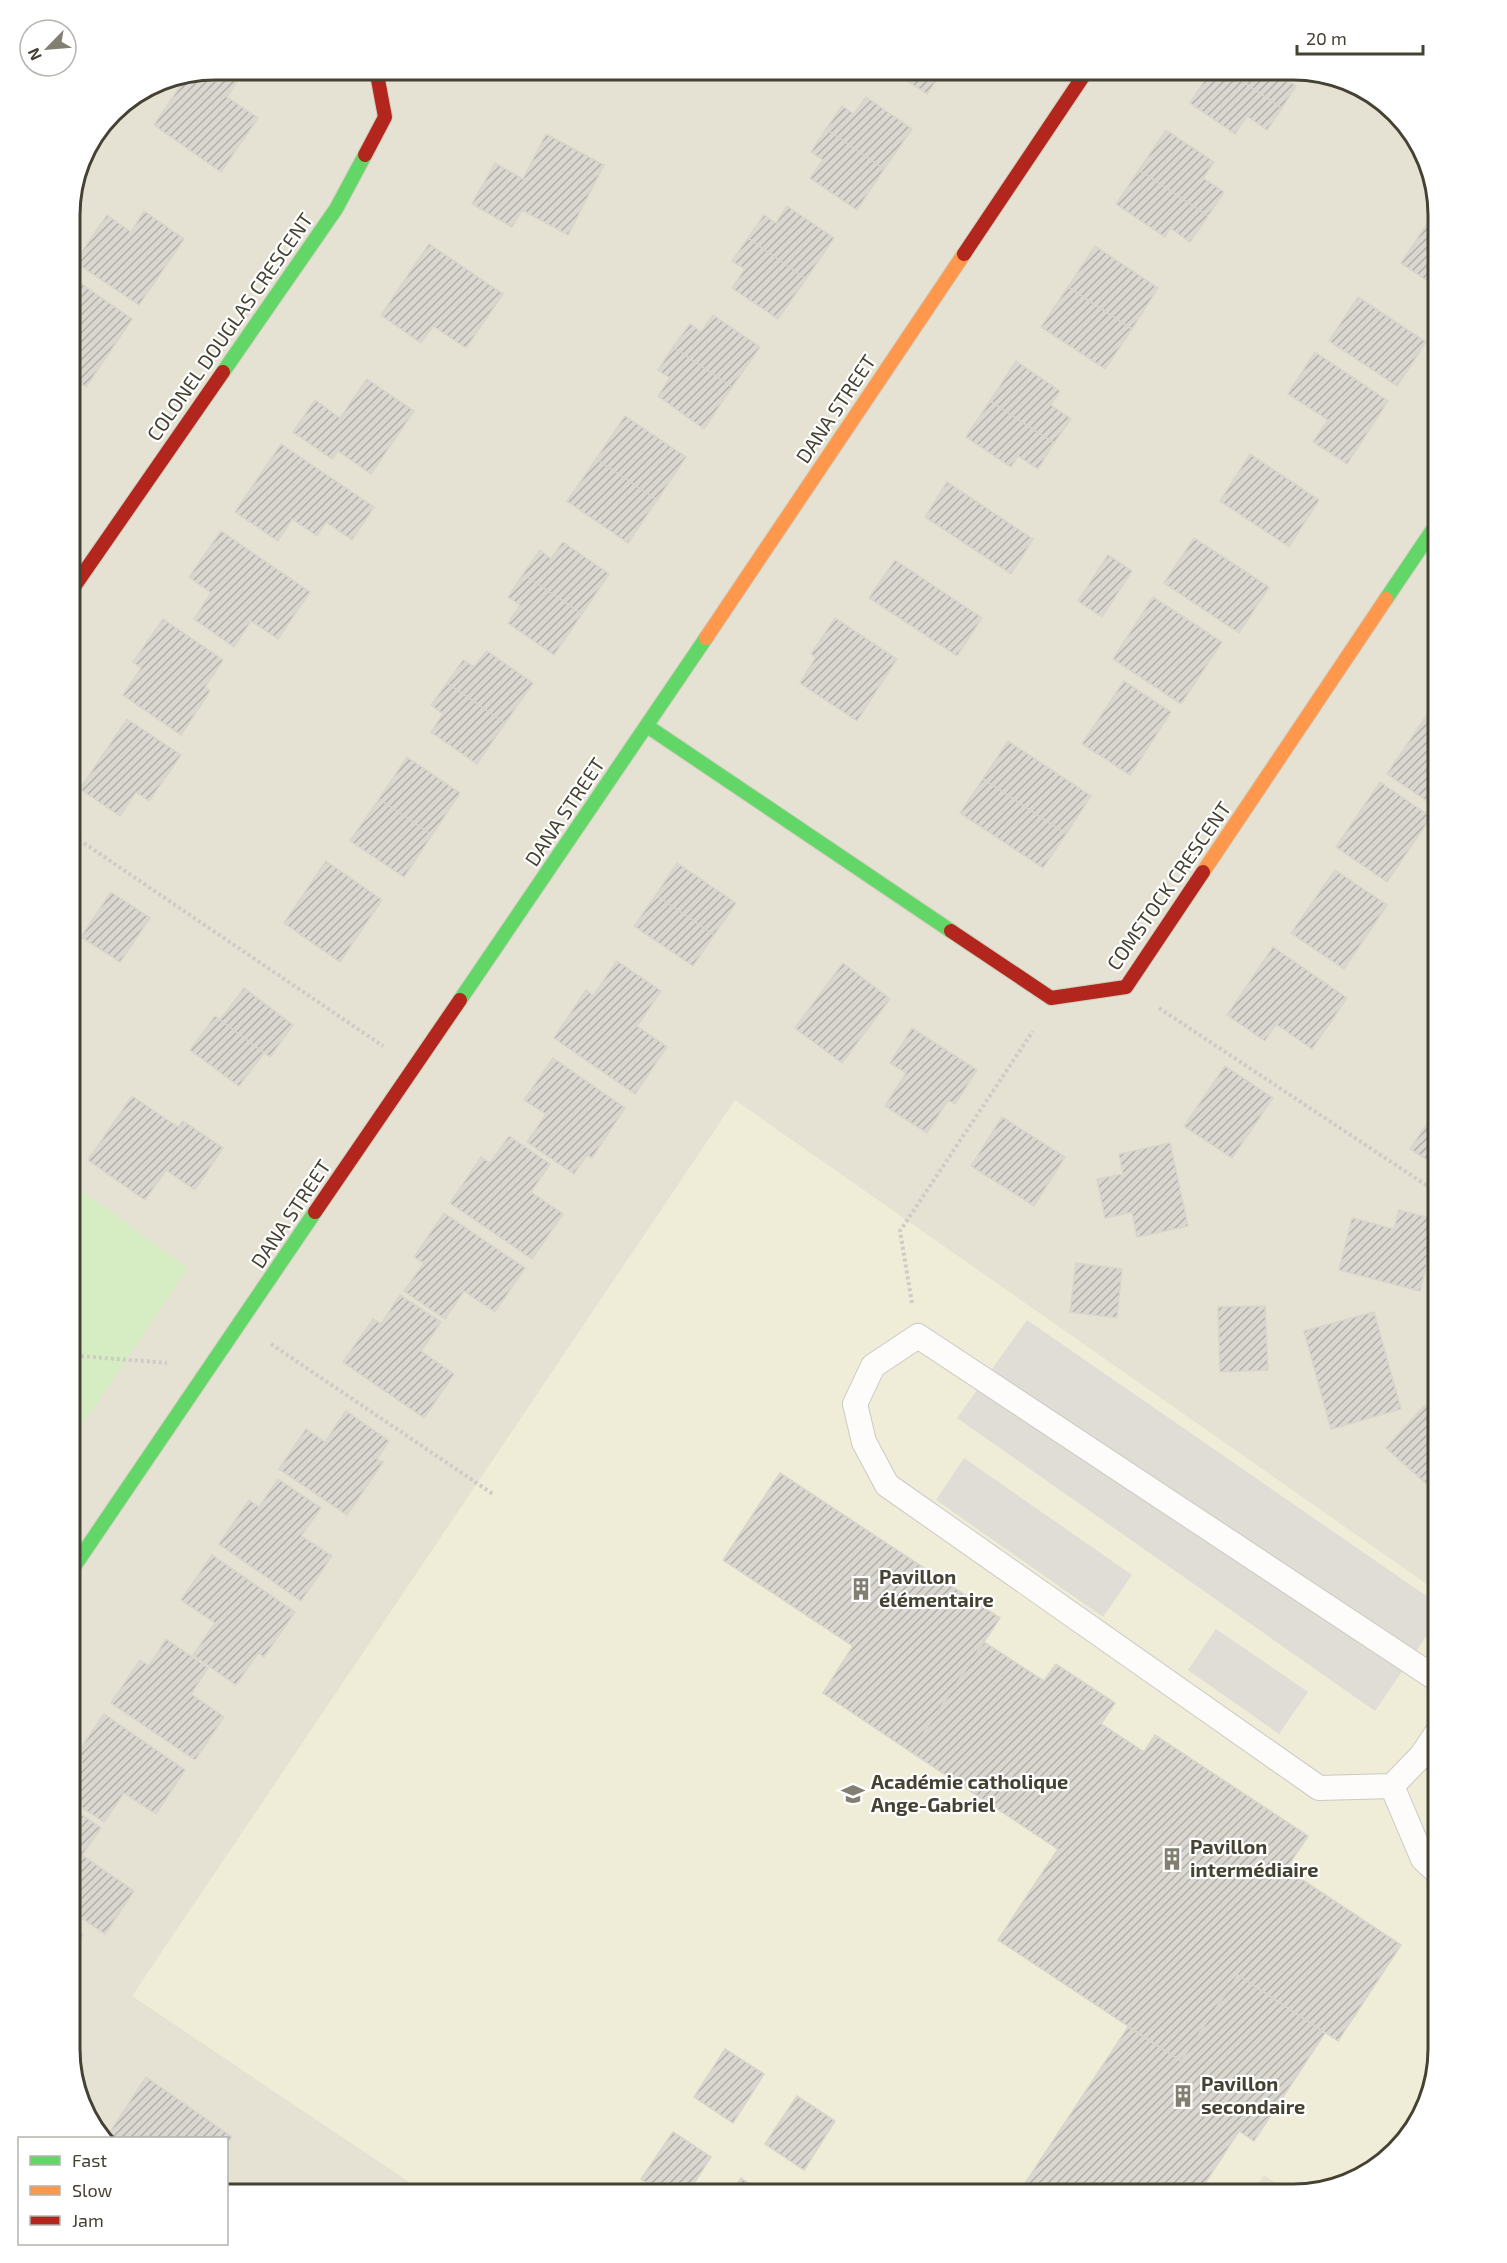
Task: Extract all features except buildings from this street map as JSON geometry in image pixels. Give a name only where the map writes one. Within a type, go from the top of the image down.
[{"type":"street","name":"COLONEL DOUGLAS CRESCENT","points":[[80,578],[336,209],[386,117],[378,80]]},
{"type":"street","name":"DANA STREET","points":[[80,1558],[647,726],[1082,80]]},
{"type":"street","name":"COMSTOCK CRESCENT","points":[[1051,998],[1126,987],[1428,537]]},
{"type":"street","points":[[647,726],[1051,998]]},
{"type":"lane","points":[[1428,1673],[918,1336],[873,1366],[855,1404],[864,1442],[887,1485],[1319,1788],[1392,1786],[1428,1746]]},
{"type":"lane","points":[[1392,1786],[1423,1859],[1428,1864]]},
{"type":"path","points":[[80,841],[413,1068]]},
{"type":"path","points":[[1126,987],[1428,1186]]},
{"type":"path","points":[[918,1336],[900,1231],[1042,1019],[1051,998]]},
{"type":"path","points":[[241,1323],[493,1494]]},
{"type":"path","points":[[80,1356],[143,1359],[210,1368]]},
{"type":"shaded area","points":[[214,80],[1302,80],[1328,84],[1375,107],[1400,132],[1409,147],[1423,179],[1428,214],[1428,2049],[1423,2084],[1409,2116],[1400,2131],[1388,2144],[1375,2156],[1360,2165],[1328,2179],[1293,2184],[228,2183],[228,2137],[113,2137],[98,2116],[84,2084],[80,2049],[80,205],[84,179],[93,155],[107,132],[139,102],[179,84]]},
{"type":"shaded area","name":"Académie catholique Ange-Gabriel","points":[[735,1100],[1428,1585],[1428,2049],[1423,2084],[1409,2116],[1400,2131],[1388,2144],[1375,2156],[1360,2165],[1328,2179],[1293,2184],[1278,2184],[1264,2175],[1257,2184],[411,2183],[132,1996]]},
{"type":"shaded area","points":[[1027,1320],[1428,1597],[1428,1634],[1375,1711],[957,1418]]},
{"type":"shaded area","points":[[964,1458],[1132,1575],[1103,1617],[936,1500]]},
{"type":"shaded area","points":[[1216,1629],[1308,1692],[1279,1734],[1188,1670]]},
{"type":"green space","points":[[80,1190],[188,1268],[80,1429]]},
{"type":"traffic: fast","points":[[223,372],[336,209],[365,155]]},
{"type":"traffic: fast","points":[[1386,599],[1428,537]]},
{"type":"traffic: fast","points":[[460,1000],[706,638]]},
{"type":"traffic: fast","points":[[647,726],[951,931]]},
{"type":"traffic: fast","points":[[80,1558],[315,1212]]},
{"type":"traffic: slow","points":[[706,638],[964,254]]},
{"type":"traffic: slow","points":[[1203,872],[1386,599]]},
{"type":"traffic: jam","points":[[365,155],[385,117],[378,80]]},
{"type":"traffic: jam","points":[[964,254],[1081,80]]},
{"type":"traffic: jam","points":[[80,578],[223,372]]},
{"type":"traffic: jam","points":[[951,931],[1051,998],[1126,987],[1203,872]]},
{"type":"traffic: jam","points":[[315,1212],[460,1000]]},
{"type":"place","name":"Pavillon élémentaire","points":[[861,1589]]},
{"type":"place","name":"Académie catholique Ange-Gabriel","points":[[853,1794]]},
{"type":"place","name":"Pavillon intermédiaire","points":[[1172,1859]]},
{"type":"place","name":"Pavillon secondaire","points":[[1183,2096]]}]
